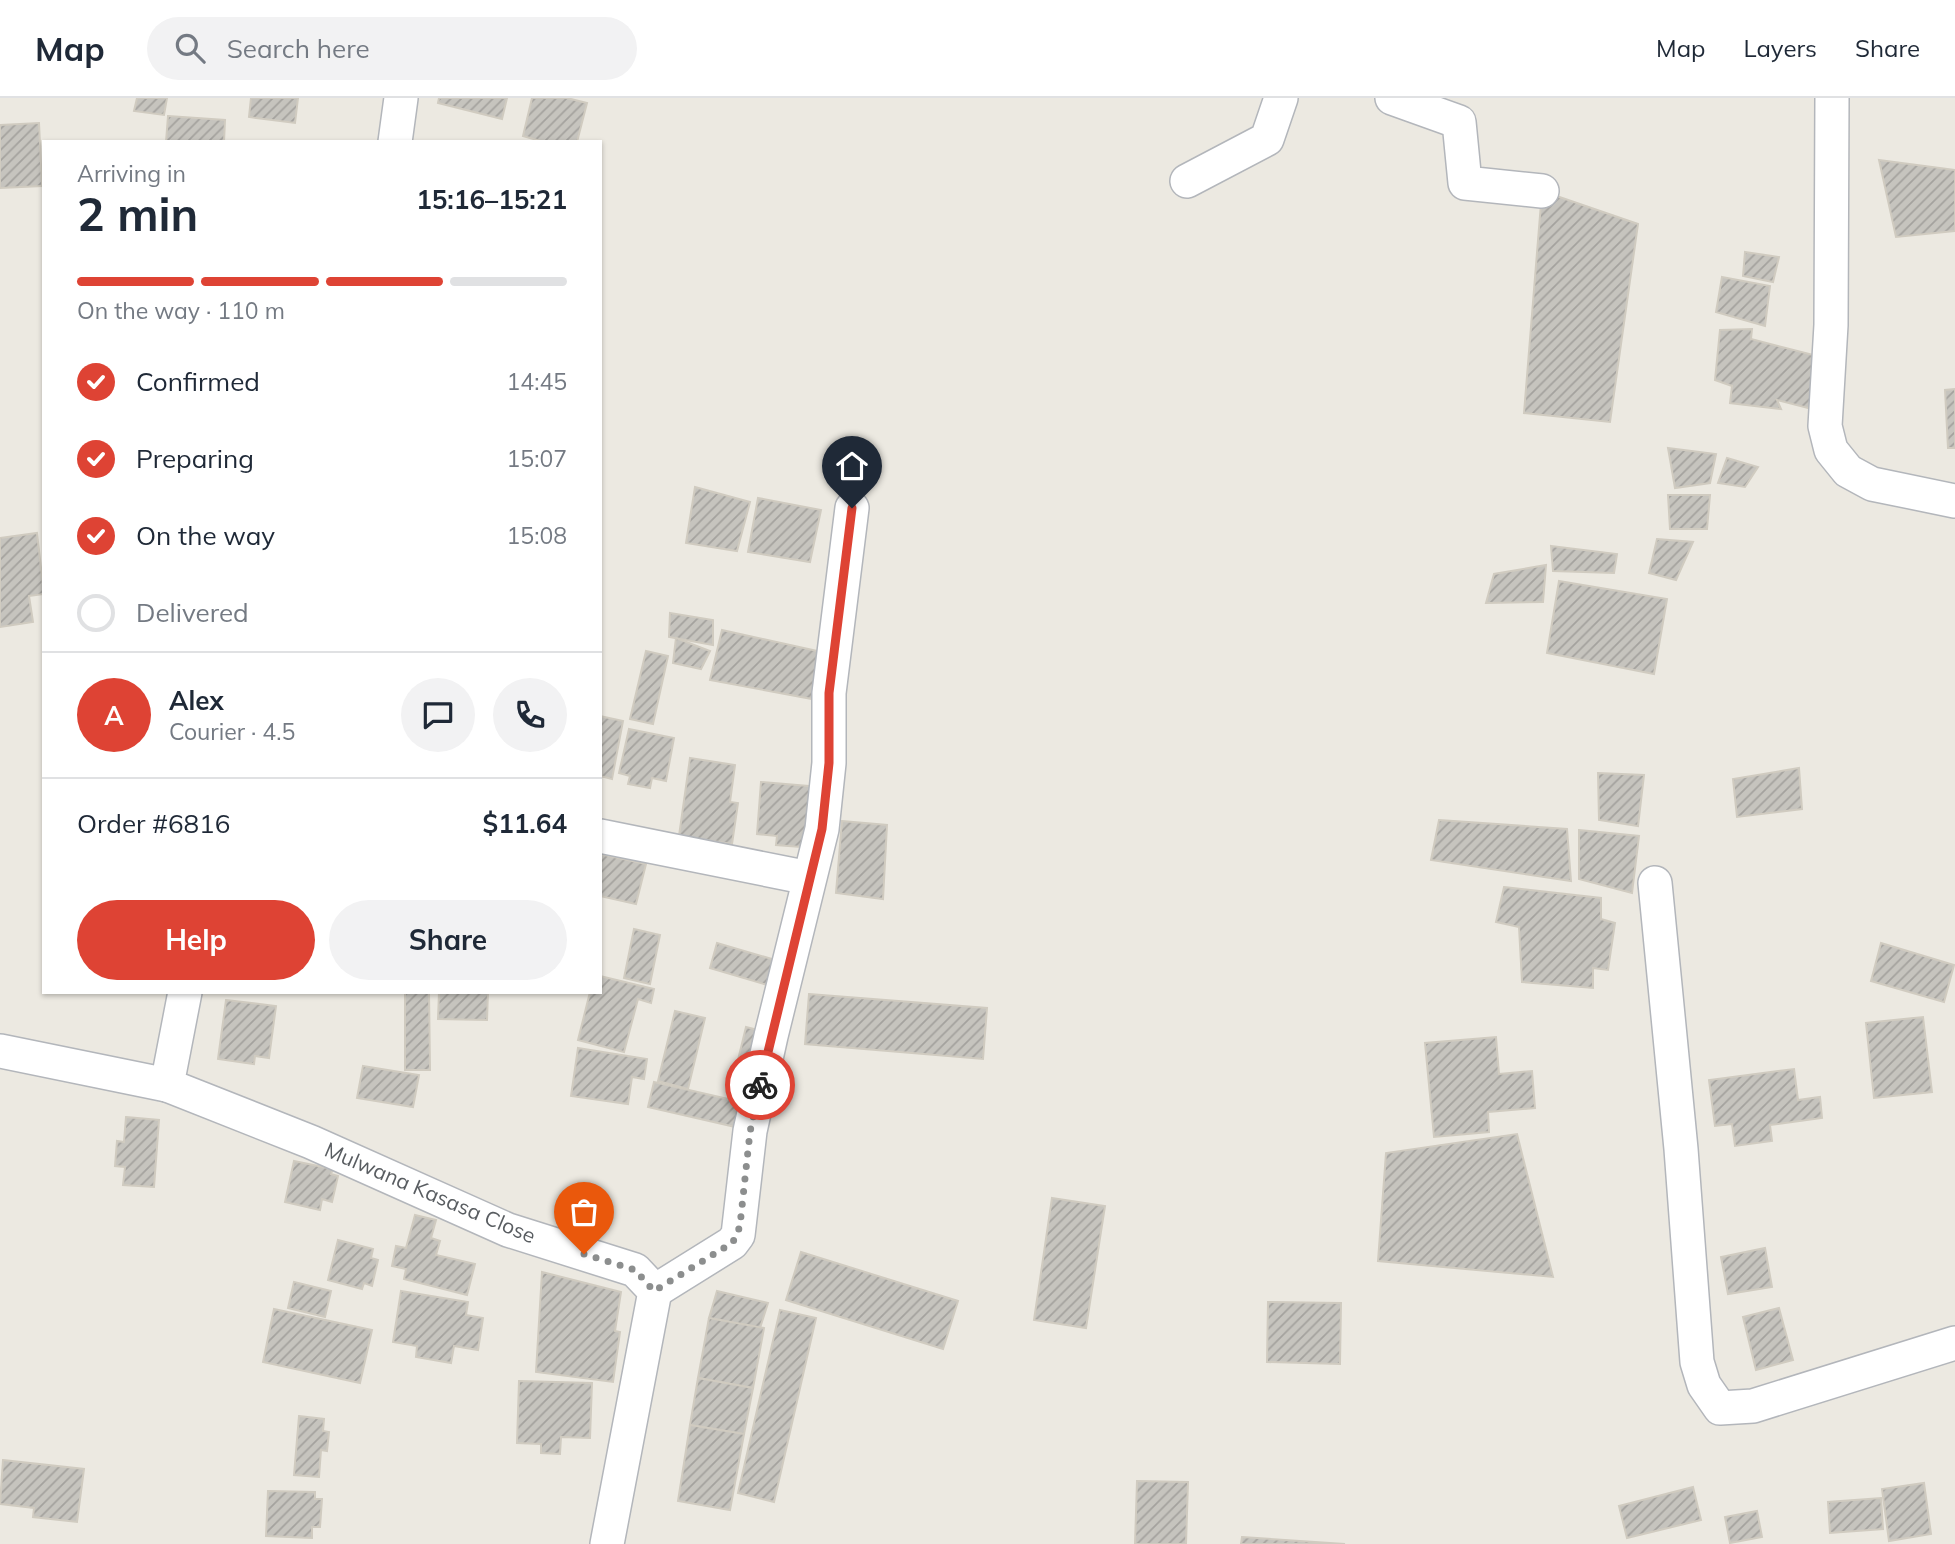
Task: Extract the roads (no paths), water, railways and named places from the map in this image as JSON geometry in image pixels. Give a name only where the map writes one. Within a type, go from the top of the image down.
[{"type":"street","points":[[395,140],[401,98]]},
{"type":"street","points":[[1187,181],[1268,139],[1281,98]]},
{"type":"street","points":[[1392,98],[1459,122],[1465,183],[1542,191]]},
{"type":"street","points":[[1832,98],[1831,325],[1825,426],[1831,450],[1848,471],[1872,484],[1955,501]]},
{"type":"street","points":[[607,1544],[654,1291],[732,1243],[737,1235],[750,1132],[822,829],[829,763],[829,693],[852,508]]},
{"type":"street","points":[[602,836],[809,878]]},
{"type":"street","points":[[1655,883],[1681,1149],[1697,1362],[1704,1385],[1720,1408],[1753,1406],[1955,1343]]},
{"type":"street","points":[[167,1085],[185,994]]},
{"type":"street","name":"Mulwana Kasasa Close","points":[[0,1051],[167,1085],[312,1142],[508,1230],[635,1270],[654,1291]]}]
